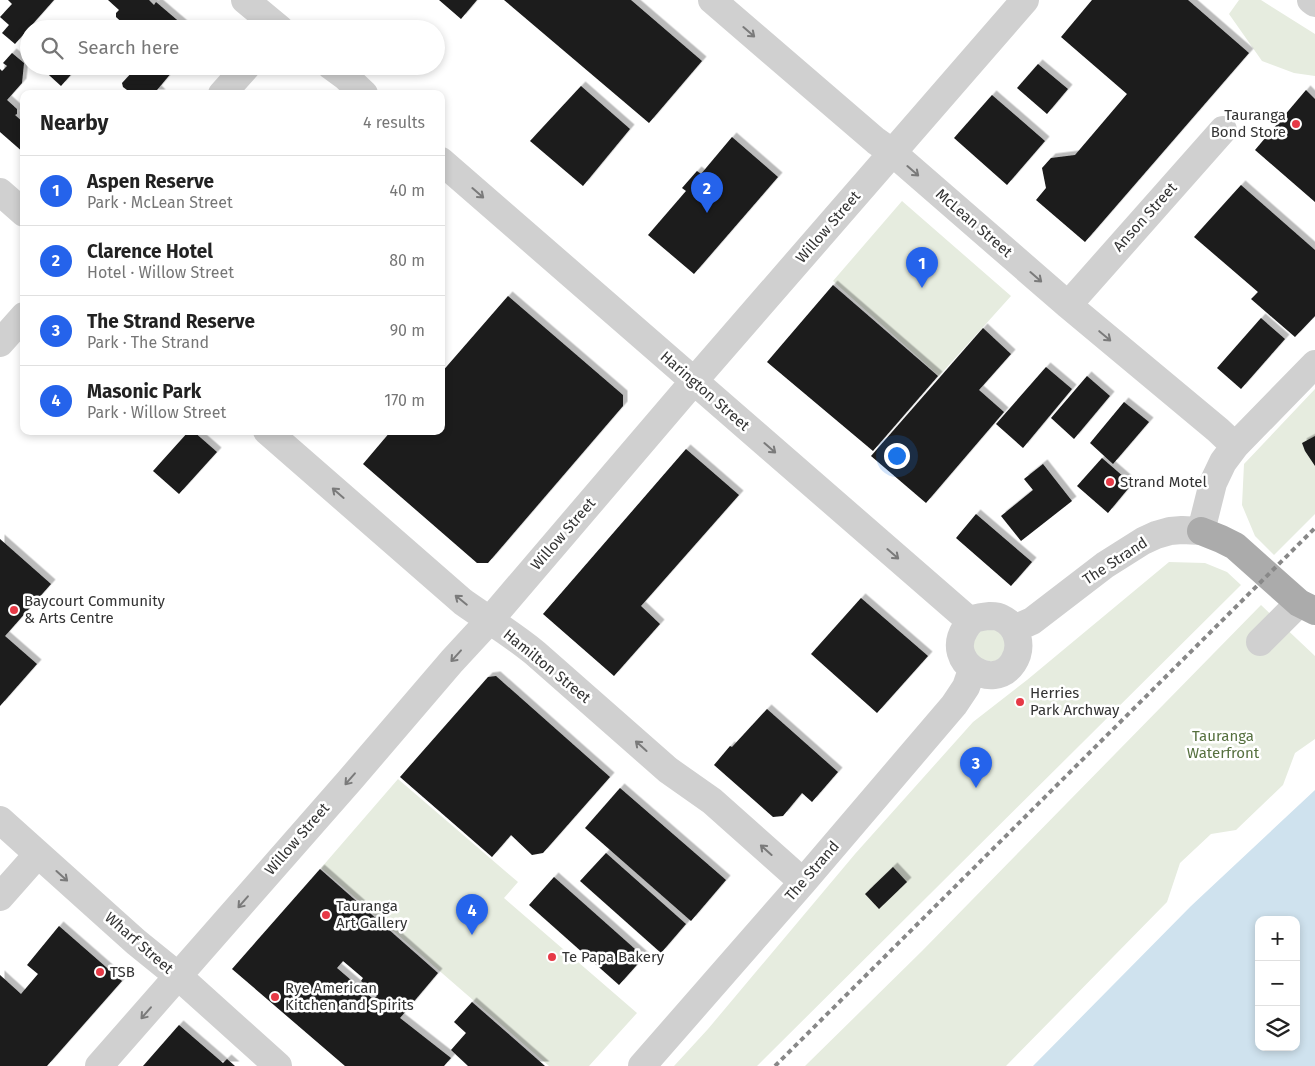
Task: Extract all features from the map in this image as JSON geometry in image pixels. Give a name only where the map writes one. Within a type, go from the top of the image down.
[{"type":"main road","points":[[1201,531],[1235,546],[1282,589],[1307,607]]},
{"type":"street","points":[[245,0],[269,20]]},
{"type":"street","name":"McLean Street","points":[[712,0],[1235,446]]},
{"type":"street","name":"Willow Street","points":[[99,1066],[489,620],[1025,0]]},
{"type":"street","points":[[1311,0],[1315,3]]},
{"type":"street","points":[[226,90],[239,75]]},
{"type":"street","points":[[343,75],[360,90]]},
{"type":"street","name":"Anson Street","points":[[1068,305],[1223,130]]},
{"type":"street","name":"Harington Street","points":[[445,164],[970,621]]},
{"type":"street","points":[[0,192],[20,210]]},
{"type":"street","points":[[0,343],[20,320]]},
{"type":"street","points":[[1201,531],[1213,483],[1223,462],[1235,446],[1315,364]]},
{"type":"street","name":"Hamilton Street","points":[[272,435],[463,602],[535,653],[668,770],[712,801],[803,882]]},
{"type":"street","name":"The Strand","points":[[1014,629],[1032,621],[1105,565],[1143,541],[1170,531],[1201,531]]},
{"type":"street","points":[[1260,642],[1307,607]]},
{"type":"street","points":[[990,616],[1000,618],[1014,629],[1019,645],[1017,656],[1008,669],[999,674],[981,674],[972,670],[964,662],[959,646],[961,636],[970,621],[990,616]]},
{"type":"street","name":"The Strand","points":[[642,1066],[803,882],[954,704],[966,687],[972,670]]},
{"type":"street","name":"Wharf Street","points":[[0,820],[278,1066]]},
{"type":"street","points":[[0,897],[38,854]]},
{"type":"green space","points":[[1239,0],[1261,0],[1315,34],[1315,76],[1294,73],[1262,61],[1229,14]]},
{"type":"green space","points":[[902,201],[1011,296],[939,376],[833,281]]},
{"type":"green space","points":[[1315,389],[1315,514],[1274,555],[1255,536],[1242,505],[1244,464]]},
{"type":"green space","points":[[1169,562],[1205,563],[1227,572],[1241,585],[757,1066],[674,1066],[708,1029],[855,854],[973,722],[1027,680]]},
{"type":"green space","name":"Tauranga Waterfront","points":[[1261,605],[1315,656],[1315,739],[1295,753],[1283,785],[1236,830],[1211,834],[1180,863],[1167,902],[1006,1066],[805,1066],[922,951]]},
{"type":"green space","points":[[992,626],[1006,637],[1004,655],[994,662],[976,658],[971,636]]},
{"type":"green space","points":[[398,779],[518,882],[504,898],[637,1013],[589,1066],[549,1066],[321,868]]},
{"type":"water","points":[[1315,790],[1315,1066],[1033,1066],[1191,906]]},
{"type":"building","points":[[8,0],[54,0],[36,20],[20,20],[20,38],[15,44],[2,33],[9,25],[0,17],[12,4]]},
{"type":"building","points":[[108,0],[149,0],[154,5],[156,2],[177,20],[119,20],[116,17],[116,13],[119,10]]},
{"type":"building","points":[[439,0],[477,0],[461,19]]},
{"type":"building","points":[[504,0],[631,0],[702,61],[649,123]]},
{"type":"building","points":[[1092,0],[1188,0],[1249,53],[1085,242],[1036,200],[1046,188],[1042,168],[1051,158],[1075,155],[1127,94],[1061,37]]},
{"type":"building","points":[[12,53],[20,60],[22,83],[7,100],[17,109],[17,114],[15,115],[20,119],[20,150],[0,132],[0,69],[2,71],[7,66],[3,63]]},
{"type":"building","points":[[1038,64],[1068,89],[1047,114],[1017,88]]},
{"type":"building","points":[[49,75],[71,75],[61,86]]},
{"type":"building","points":[[129,75],[170,75],[157,90],[127,90],[123,87],[122,83]]},
{"type":"building","points":[[581,86],[630,129],[583,186],[530,141]]},
{"type":"building","name":"Tauranga Bond Store","points":[[1306,90],[1315,99],[1315,202],[1255,150]]},
{"type":"building","points":[[992,95],[1045,141],[1007,185],[954,138]]},
{"type":"building","points":[[732,137],[778,177],[694,274],[648,235],[686,191],[682,188],[697,171],[701,174]]},
{"type":"building","points":[[1241,185],[1315,250],[1315,316],[1295,337],[1251,299],[1258,292],[1194,237]]},
{"type":"building","points":[[833,285],[938,376],[873,451],[767,362]]},
{"type":"building","points":[[508,296],[623,395],[623,406],[488,563],[477,563],[363,464],[388,435],[445,435],[445,368]]},
{"type":"building","points":[[1261,318],[1285,339],[1241,389],[1217,368]]},
{"type":"building","points":[[983,328],[1011,354],[979,390],[1004,412],[926,503],[871,456]]},
{"type":"building","points":[[1046,367],[1072,389],[1023,448],[996,424]]},
{"type":"building","points":[[1087,376],[1110,396],[1074,439],[1051,418]]},
{"type":"building","points":[[1124,402],[1149,422],[1113,464],[1090,443]]},
{"type":"building","points":[[185,435],[198,435],[217,452],[179,494],[153,471]]},
{"type":"building","points":[[1315,436],[1315,466],[1302,443]]},
{"type":"building","points":[[686,449],[739,495],[641,606],[660,624],[614,676],[543,614]]},
{"type":"building","points":[[1102,458],[1132,484],[1108,513],[1077,486]]},
{"type":"building","points":[[1043,464],[1072,501],[1021,541],[1001,516],[1033,490],[1024,479]]},
{"type":"building","points":[[976,514],[1032,562],[1011,586],[956,538]]},
{"type":"building","name":"Baycourt Community & Arts Centre","points":[[0,539],[51,584],[5,636],[37,664],[0,706]]},
{"type":"building","points":[[861,598],[928,656],[877,713],[811,654]]},
{"type":"building","points":[[496,676],[610,777],[543,853],[532,855],[511,835],[492,857],[400,777],[488,677]]},
{"type":"building","points":[[767,709],[838,772],[812,802],[802,793],[783,816],[773,817],[714,765]]},
{"type":"building","points":[[620,788],[726,880],[691,921],[585,828]]},
{"type":"building","points":[[606,853],[686,924],[661,953],[580,881]]},
{"type":"building","points":[[893,867],[907,882],[879,909],[865,894]]},
{"type":"building","name":"Tauranga Art Gallery","points":[[320,869],[438,973],[400,1018],[451,1058],[444,1066],[345,1066],[232,969]],"holes":[[[343,961],[363,978],[361,981],[377,996],[373,999],[337,968]]]},
{"type":"building","points":[[554,877],[644,957],[619,985],[529,905]]},
{"type":"building","points":[[59,926],[122,981],[47,1066],[0,1066],[0,975],[21,994],[38,974],[27,965]]},
{"type":"building","points":[[472,1002],[545,1066],[468,1066],[451,1050],[466,1033],[454,1022]]},
{"type":"building","points":[[179,1025],[223,1063],[227,1059],[235,1066],[143,1066]]},
{"type":"railway","points":[[775,1066],[1315,528]]},
{"type":"place","name":"Tauranga Bond Store","points":[[1296,124]]},
{"type":"place","name":"Clarence Hotel","points":[[707,213]]},
{"type":"place","name":"Aspen Reserve","points":[[922,288]]},
{"type":"place","name":"Strand Motel","points":[[1110,482]]},
{"type":"place","name":"Baycourt Community & Arts Centre","points":[[14,610]]},
{"type":"place","name":"Herries Park Archway","points":[[1020,702]]},
{"type":"place","name":"The Strand Reserve","points":[[976,788]]},
{"type":"place","name":"Tauranga Art Gallery","points":[[326,915]]},
{"type":"place","name":"Masonic Park","points":[[472,935]]},
{"type":"place","name":"Te Papa Bakery","points":[[552,957]]},
{"type":"place","name":"TSB","points":[[100,972]]},
{"type":"place","name":"Rye American Kitchen and Spirits","points":[[275,997]]}]
